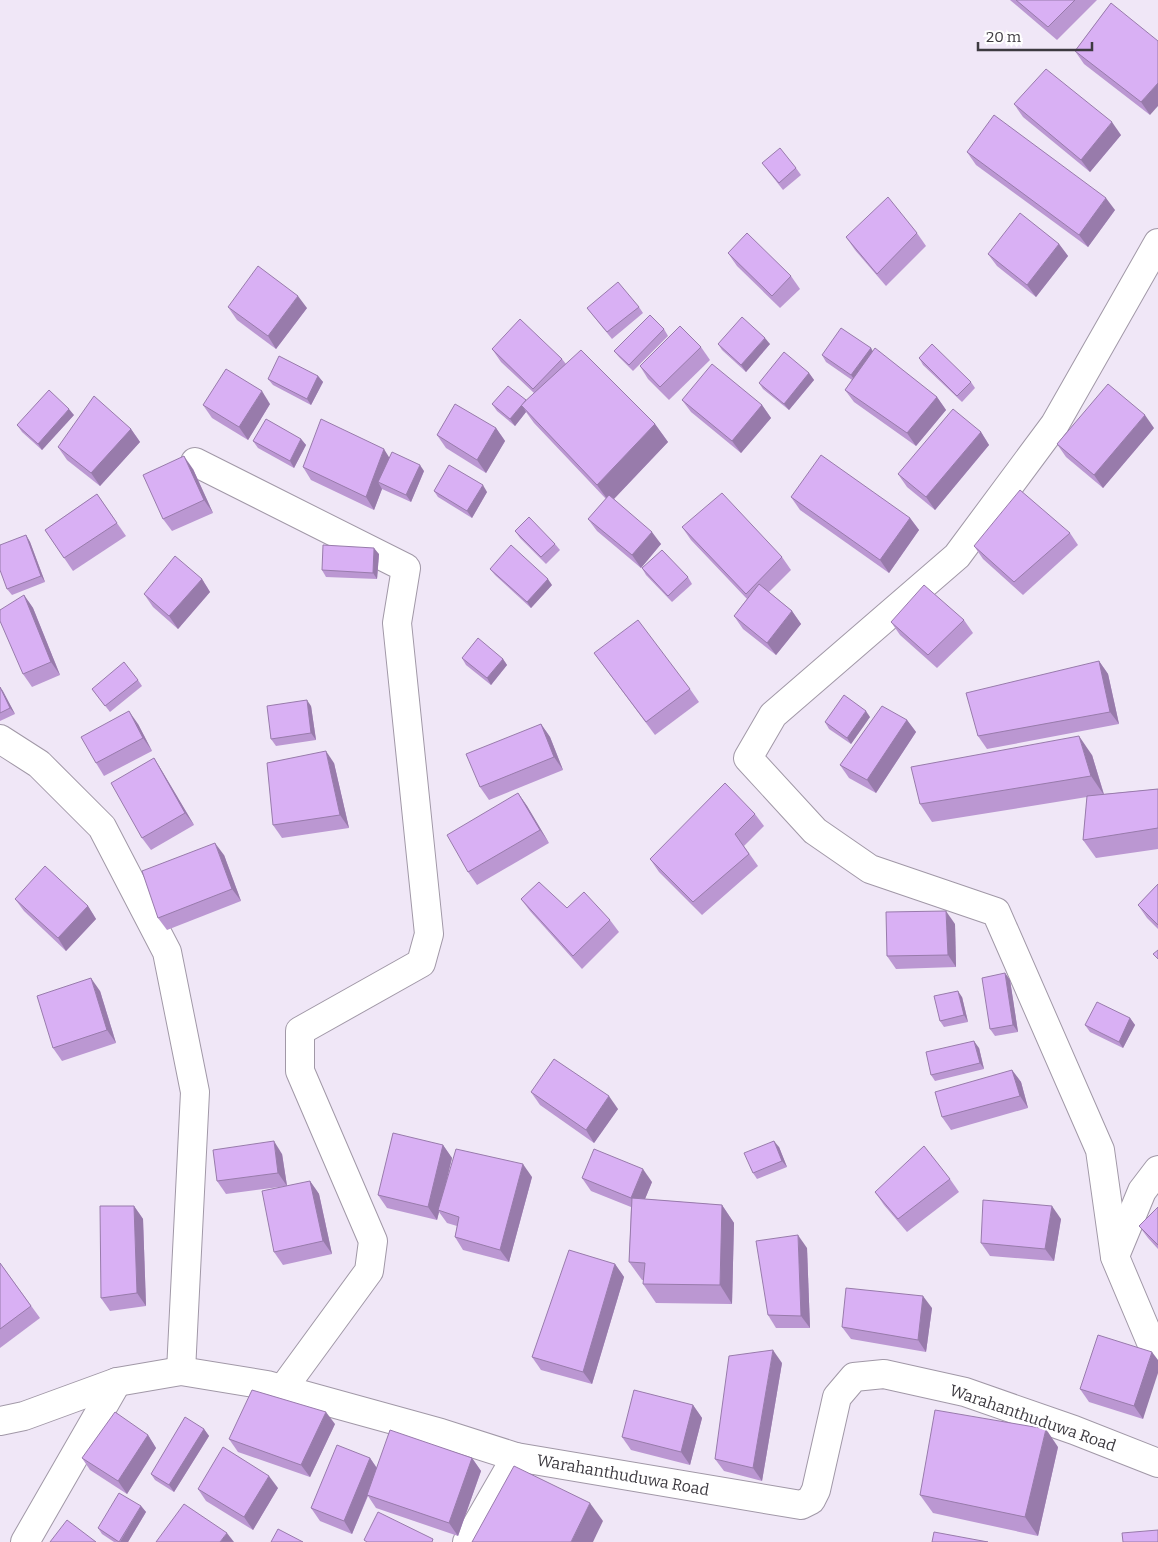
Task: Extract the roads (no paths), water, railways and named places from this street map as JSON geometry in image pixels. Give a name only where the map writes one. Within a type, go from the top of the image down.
[{"type":"street","points":[[1158,243],[1055,424],[958,556],[774,715],[748,758],[815,831],[870,868],[996,912],[1100,1150],[1115,1256],[1153,1347],[1158,1354]]},
{"type":"street","points":[[195,462],[406,568],[397,623],[429,934],[422,963],[300,1031],[300,1071],[373,1241],[369,1271],[282,1390]]},
{"type":"street","points":[[0,739],[39,764],[102,826],[167,952],[196,1092],[181,1370]]},
{"type":"street","points":[[1115,1256],[1142,1191],[1158,1170]]},
{"type":"street","name":"Warahanthuduwa Road","points":[[0,1421],[24,1416],[117,1382],[181,1370],[267,1385],[441,1433],[516,1457],[801,1505],[810,1500],[816,1490],[837,1397],[854,1377],[884,1374],[965,1392],[1074,1430],[1158,1463]]},
{"type":"street","points":[[25,1542],[117,1382]]},
{"type":"street","points":[[467,1542],[516,1457]]}]
